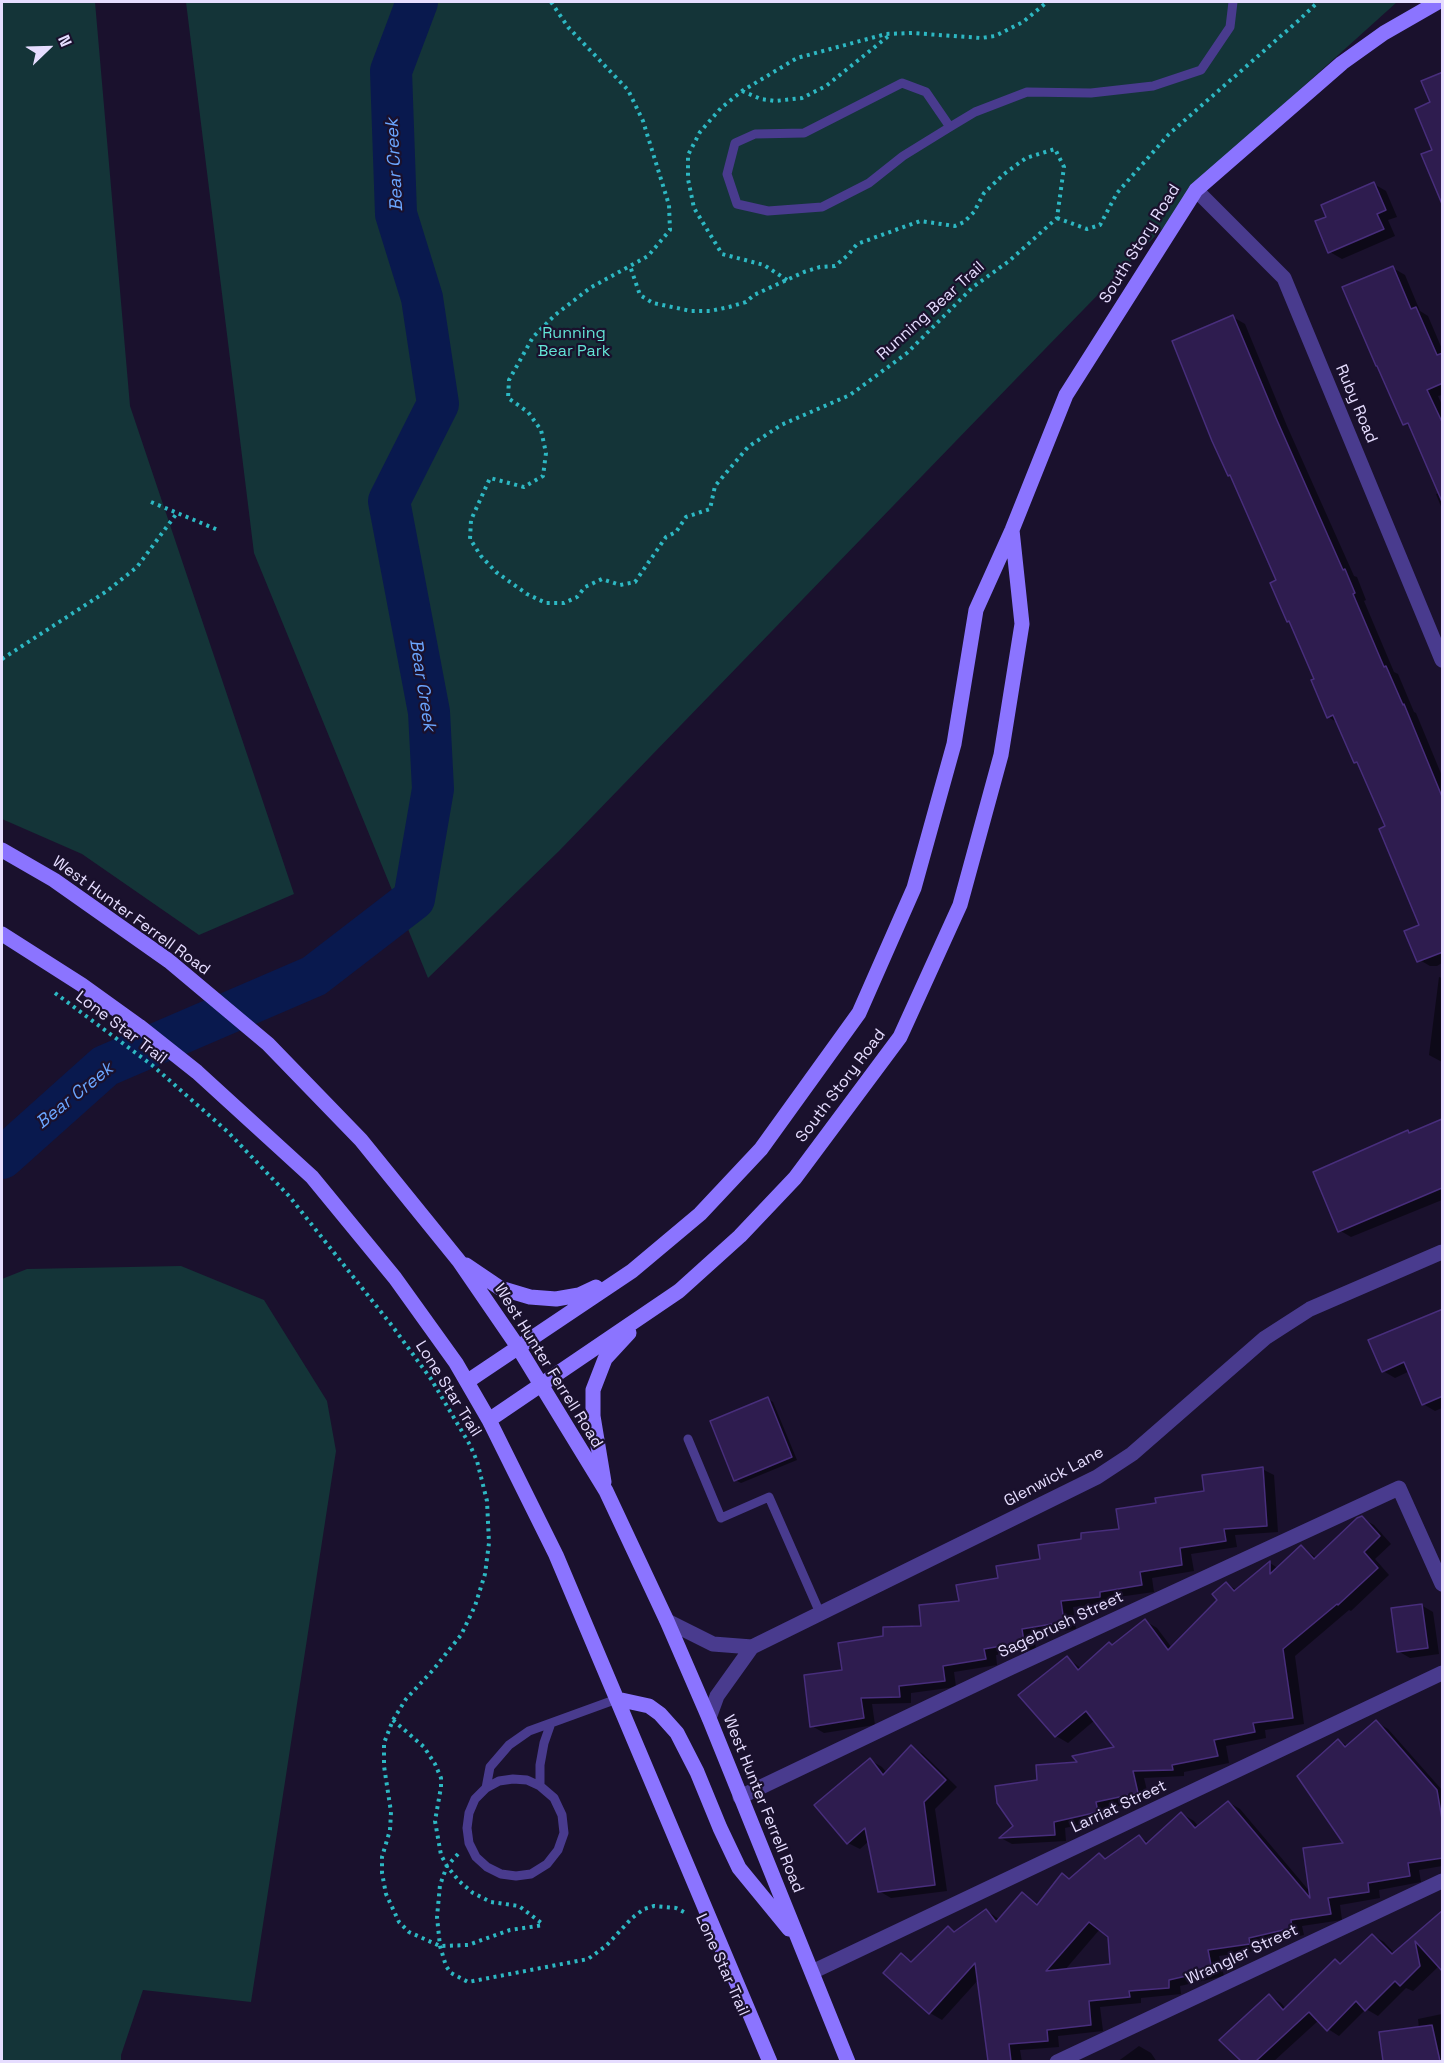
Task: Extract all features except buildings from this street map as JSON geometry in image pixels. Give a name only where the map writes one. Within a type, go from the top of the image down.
[{"type":"main road","name":"South Story Road","points":[[468,1381],[632,1271],[700,1214],[761,1149],[859,1013],[914,888],[954,744],[976,610],[1012,530],[1066,395],[1196,190],[1341,63],[1384,33],[1438,2]]},
{"type":"main road","name":"South Story Road","points":[[489,1420],[679,1291],[740,1236],[795,1178],[900,1037],[960,905],[1001,755],[1022,624],[1012,530]]},
{"type":"main road","name":"West Hunter Ferrell Road","points":[[2,850],[54,880],[168,961],[268,1044],[361,1140],[459,1261],[519,1347],[606,1491],[667,1621],[709,1718],[848,2061]]},
{"type":"main road","points":[[2,933],[82,985],[148,1032],[197,1072],[312,1177],[395,1278],[468,1381],[556,1555],[770,2061]]},
{"type":"main road","points":[[459,1261],[500,1288],[530,1297],[548,1298],[579,1294],[632,1271]]},
{"type":"main road","points":[[606,1491],[593,1416],[594,1390],[605,1359],[650,1311]]},
{"type":"main road","points":[[617,1699],[649,1706],[660,1714],[677,1733],[740,1868],[798,1941]]},
{"type":"street","name":"Ruby Road","points":[[1196,190],[1284,278],[1443,660]]},
{"type":"street","name":"Glenwick Lane","points":[[709,1718],[717,1696],[752,1647],[1097,1477],[1132,1454],[1265,1338],[1311,1309],[1443,1252]]},
{"type":"street","name":"Sagebrush Street","points":[[740,1797],[1010,1668],[1399,1488],[1443,1584]]},
{"type":"street","points":[[667,1621],[714,1644],[752,1647]]},
{"type":"street","name":"Larriat Street","points":[[812,1972],[1443,1673]]},
{"type":"street","name":"Wrangler Street","points":[[1057,2061],[1443,1881]]},
{"type":"lane","points":[[950,127],[926,92],[902,82],[804,133],[754,134],[735,143],[727,174],[737,204],[768,211],[822,207],[869,183],[903,156],[975,112],[1027,92],[1091,93],[1153,86],[1202,70],[1230,27],[1233,2]]},
{"type":"lane","points":[[688,1439],[721,1518],[769,1497],[820,1613]]},
{"type":"lane","points":[[486,1788],[490,1767],[510,1745],[529,1731],[617,1699]]},
{"type":"lane","points":[[540,1786],[542,1754],[551,1723]]},
{"type":"lane","points":[[527,1780],[540,1786],[554,1798],[562,1815],[564,1833],[558,1850],[547,1864],[531,1874],[516,1876],[501,1874],[487,1868],[476,1857],[469,1843],[466,1828],[475,1799],[486,1788],[499,1781],[527,1780]]},
{"type":"path","name":"Running Bear Trail","points":[[551,2],[568,27],[628,90],[643,121],[669,205],[670,230],[648,256],[590,288],[555,315],[533,337],[509,380],[508,398],[528,412],[541,430],[546,453],[543,476],[524,487],[490,478],[471,520],[470,539],[481,556],[496,572],[527,594],[546,603],[564,603],[577,597],[585,587],[602,579],[620,585],[635,582],[666,537],[676,532],[686,517],[710,509],[715,486],[748,447],[781,425],[850,395],[907,353],[973,287],[1009,261],[1057,218]]},
{"type":"path","points":[[630,266],[640,295],[653,303],[692,311],[710,311],[729,307],[746,302],[754,295],[804,272],[820,267],[835,266],[857,244],[920,221],[955,226],[964,222],[974,212],[984,193],[1004,174],[1026,158],[1055,149],[1064,166],[1057,218],[1087,229],[1100,225],[1117,193],[1168,134],[1318,2]]},
{"type":"path","points":[[742,91],[761,99],[775,101],[802,98],[826,86],[892,34]]},
{"type":"path","points":[[151,502],[218,530]]},
{"type":"path","points":[[2,659],[107,591],[137,567],[177,513]]},
{"type":"path","name":"Lone Star Trail","points":[[49,988],[152,1065],[228,1132],[289,1196],[367,1292],[431,1379],[471,1445],[487,1501],[489,1543],[485,1574],[476,1606],[461,1635],[434,1670],[406,1699],[393,1720],[384,1743],[384,1766],[391,1812],[390,1830],[382,1857],[382,1872],[386,1894],[399,1922],[409,1932],[440,1946],[468,1945],[510,1930],[544,1925]]},
{"type":"path","name":"Lone Star Trail","points":[[469,1843],[447,1866],[441,1886],[437,1917],[440,1946],[446,1966],[451,1973],[468,1982],[588,1959],[606,1946],[632,1918],[644,1909],[654,1906],[676,1908],[688,1914],[691,1920]]},
{"type":"green space","points":[[2,2],[95,2],[130,406],[294,894],[199,935],[82,854],[2,819]]},
{"type":"green space","name":"Running Bear Park","points":[[186,2],[1397,2],[1285,103],[559,851],[428,978],[254,553]]},
{"type":"green space","points":[[181,1266],[264,1300],[327,1401],[336,1451],[251,2002],[143,1990],[121,2061],[2,2061],[2,1279],[27,1269]]},
{"type":"waterway","name":"Bear Creek","points":[[2,1158],[105,1066],[314,976],[414,899],[433,789],[429,712],[389,501],[438,404],[422,298],[396,214],[391,71],[417,2]]}]
